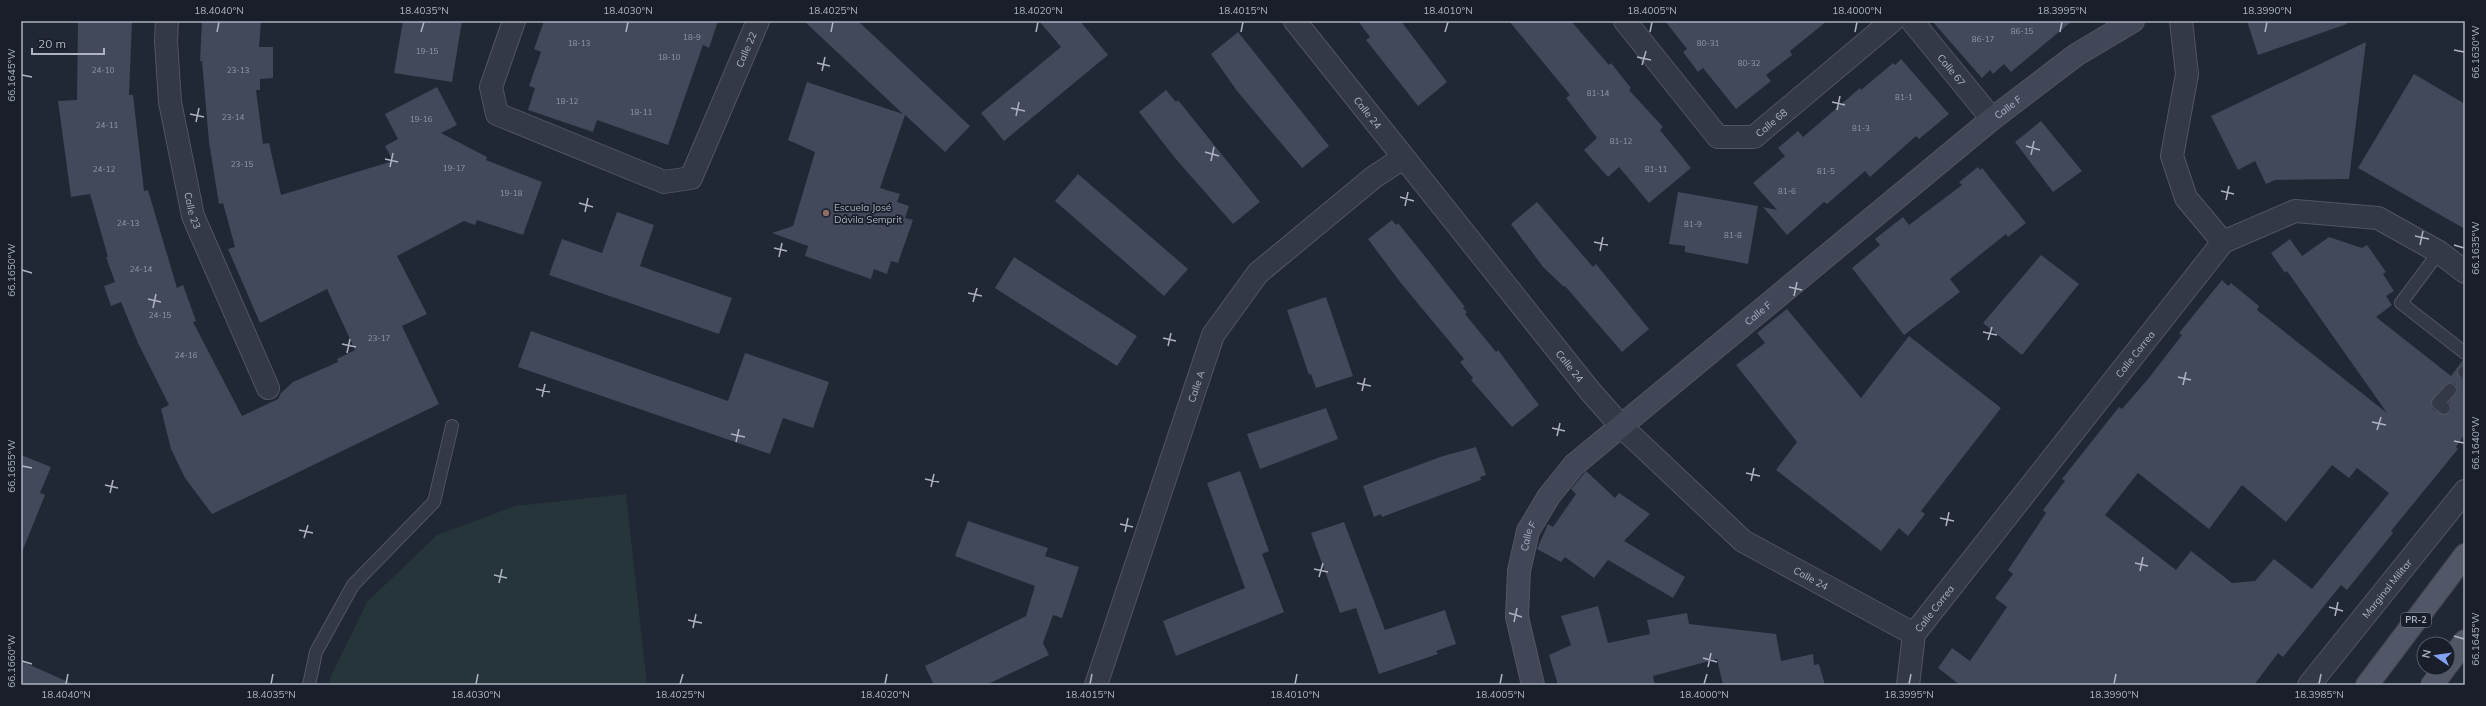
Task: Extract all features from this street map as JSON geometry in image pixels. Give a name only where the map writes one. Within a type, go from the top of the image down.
[{"type":"main road","name":"PR-2","points":[[2367,685],[2465,556]]},
{"type":"main road","points":[[2456,653],[2465,641]]},
{"type":"main road","points":[[2432,685],[2439,676]]},
{"type":"street","name":"Calle 23","points":[[167,21],[166,41],[170,102],[193,216],[268,388]]},
{"type":"street","name":"Calle 22","points":[[514,21],[491,87],[497,114],[664,182],[691,178],[758,21]]},
{"type":"street","name":"Calle 24","points":[[1295,21],[1590,391],[1621,426],[1743,541],[1914,634]]},
{"type":"street","name":"Calle 68","points":[[1625,21],[1718,137],[1754,137],[1892,21]]},
{"type":"street","name":"Calle 67","points":[[1912,21],[1992,118]]},
{"type":"street","name":"Calle F","points":[[1533,685],[1517,616],[1519,571],[1528,531],[1549,496],[1574,466],[1992,118],[2076,55],[2133,21]]},
{"type":"street","points":[[2181,21],[2186,74],[2172,156],[2186,198],[2222,242]]},
{"type":"street","name":"Calle A","points":[[1096,685],[1214,335],[1258,273],[1374,177],[1403,158]]},
{"type":"street","name":"Calle Correa","points":[[1908,685],[1914,634],[2222,242],[2295,211],[2378,218],[2439,252],[2465,272]]},
{"type":"street","name":"Marginal Militar","points":[[2309,685],[2465,491]]},
{"type":"lane","points":[[2439,252],[2402,303],[2465,352]]},
{"type":"lane","points":[[2444,408],[2438,404],[2450,390]]},
{"type":"lane","points":[[310,685],[316,652],[353,585],[434,502],[452,426]]},
{"type":"shaded area","points":[[626,494],[647,685],[329,685],[330,678],[367,602],[437,535],[515,506]]},
{"type":"building","points":[[78,21],[132,21],[129,95],[133,95],[144,191],[148,190],[177,288],[183,285],[196,321],[193,322],[242,416],[278,399],[281,393],[293,382],[338,362],[337,359],[355,350],[327,289],[260,323],[228,249],[235,247],[223,203],[219,204],[209,142],[202,61],[200,61],[202,21],[261,21],[259,47],[273,47],[273,78],[260,79],[260,90],[256,90],[263,144],[269,143],[281,195],[393,161],[385,146],[398,139],[385,114],[437,87],[457,125],[441,133],[487,157],[486,160],[542,182],[523,235],[477,220],[475,225],[464,221],[397,256],[427,314],[402,326],[439,404],[212,514],[185,478],[171,449],[161,409],[169,405],[138,343],[121,302],[111,306],[104,286],[115,282],[106,257],[108,257],[90,194],[71,197],[58,101],[77,100]]},
{"type":"building","points":[[403,21],[462,21],[452,82],[394,73]]},
{"type":"building","points":[[544,21],[718,21],[709,48],[703,45],[668,145],[597,120],[593,132],[528,110],[535,88],[529,86],[541,52],[534,49]]},
{"type":"building","points":[[804,21],[858,21],[970,126],[945,152],[905,115],[880,188],[900,194],[897,202],[909,206],[905,218],[913,220],[898,263],[891,261],[887,274],[874,269],[871,279],[805,256],[808,246],[772,233],[793,226],[815,152],[788,140],[807,82],[903,114]]},
{"type":"building","points":[[1039,21],[1080,21],[1108,55],[1004,141],[981,113],[1061,47]]},
{"type":"building","points":[[1358,21],[1401,21],[1447,82],[1418,106],[1366,40],[1370,37]]},
{"type":"building","points":[[1509,21],[1571,21],[1609,65],[1611,63],[1631,88],[1629,90],[1663,127],[1660,130],[1691,168],[1649,203],[1619,167],[1608,177],[1584,150],[1597,138],[1566,98],[1570,95]]},
{"type":"building","points":[[1665,21],[1827,21],[1790,51],[1792,55],[1766,75],[1771,81],[1736,109],[1703,68],[1698,72],[1683,52],[1687,49]]},
{"type":"building","points":[[1932,21],[2072,21],[2011,72],[2004,64],[1993,74],[1990,70],[1982,78]]},
{"type":"building","points":[[2247,21],[2346,21],[2347,24],[2258,55]]},
{"type":"building","points":[[1238,32],[1329,146],[1302,168],[1237,91],[1211,54]]},
{"type":"building","points":[[2366,42],[2349,179],[2275,180],[2266,184],[2255,161],[2238,170],[2211,116]]},
{"type":"building","points":[[1901,59],[1949,114],[1919,139],[1916,136],[1870,177],[1865,171],[1827,204],[1824,202],[1787,235],[1763,207],[1777,210],[1753,183],[1785,156],[1778,148],[1798,131],[1803,137],[1860,88],[1861,90],[1893,63],[1895,65]]},
{"type":"building","points":[[2414,74],[2465,104],[2465,229],[2358,168]]},
{"type":"building","points":[[1166,90],[1176,102],[1178,100],[1260,202],[1233,224],[1175,158],[1139,112]]},
{"type":"building","points":[[2041,121],[2082,171],[2053,192],[2015,142]]},
{"type":"building","points":[[1978,167],[1980,170],[1982,168],[2026,223],[2008,237],[2006,234],[1950,279],[1960,292],[1904,335],[1852,268],[1880,245],[1875,239],[1903,217],[1909,225],[1962,185],[1959,182]]},
{"type":"building","points":[[1078,174],[1188,269],[1164,296],[1055,201]]},
{"type":"building","points":[[1678,192],[1758,206],[1748,264],[1685,252],[1685,246],[1669,244]]},
{"type":"building","points":[[1537,202],[1593,267],[1596,264],[1649,329],[1622,352],[1565,286],[1564,287],[1543,267],[1511,224]]},
{"type":"building","points":[[617,212],[654,225],[640,266],[732,298],[719,334],[549,275],[562,239],[602,253]]},
{"type":"building","points":[[1392,220],[1396,225],[1398,223],[1424,255],[1465,307],[1463,308],[1467,312],[1465,314],[1496,352],[1498,350],[1539,405],[1512,427],[1471,380],[1473,378],[1460,362],[1464,359],[1400,282],[1368,239]]},
{"type":"building","points":[[2329,237],[2362,248],[2367,245],[2386,272],[2383,274],[2394,291],[2386,296],[2392,305],[2376,317],[2451,376],[2463,360],[2465,360],[2465,364],[2460,366],[2457,372],[2460,378],[2465,380],[2465,434],[2456,447],[2458,449],[2391,531],[2393,533],[2347,590],[2341,585],[2283,657],[2278,653],[2254,685],[1960,685],[1938,668],[1952,648],[1970,661],[2007,607],[1995,598],[2013,574],[2008,570],[2046,513],[2043,510],[2065,481],[2062,479],[2119,407],[2122,409],[2148,379],[2182,335],[2179,333],[2222,280],[2228,286],[2231,283],[2259,306],[2257,310],[2387,413],[2287,271],[2285,273],[2271,253],[2290,239],[2302,256]],"holes":[[[2448,383],[2455,384],[2457,391],[2449,402],[2451,406],[2450,412],[2443,415],[2433,409],[2431,402]],[[2332,465],[2349,478],[2357,468],[2389,493],[2312,589],[2274,559],[2255,581],[2232,583],[2191,551],[2176,570],[2105,515],[2138,473],[2209,529],[2242,485],[2286,522]]]},
{"type":"building","points":[[2041,255],[2079,284],[2022,355],[1983,323]]},
{"type":"building","points":[[1014,257],[1137,336],[1117,366],[995,288]]},
{"type":"building","points":[[1326,297],[1353,376],[1316,388],[1311,374],[1309,375],[1287,310]]},
{"type":"building","points":[[1787,309],[1861,398],[1909,336],[2001,408],[1921,511],[1925,514],[1908,536],[1899,528],[1881,551],[1776,470],[1797,442],[1736,365],[1765,343],[1757,333]]},
{"type":"building","points":[[531,331],[728,401],[745,353],[829,382],[813,428],[783,418],[770,454],[518,367]]},
{"type":"building","points":[[1326,408],[1338,439],[1260,469],[1247,434]]},
{"type":"building","points":[[1476,447],[1486,475],[1480,477],[1481,480],[1382,517],[1381,514],[1374,517],[1363,486],[1440,457]]},
{"type":"building","points":[[21,455],[51,467],[40,493],[45,495],[22,552]]},
{"type":"building","points":[[1240,471],[1269,551],[1262,554],[1284,612],[1176,656],[1163,621],[1245,588],[1207,483]]},
{"type":"building","points":[[1586,471],[1615,498],[1619,493],[1650,514],[1624,541],[1685,577],[1673,598],[1608,560],[1594,578],[1565,557],[1561,562],[1537,549],[1548,524],[1553,527],[1576,494],[1571,489]]},
{"type":"building","points":[[968,521],[1048,548],[1045,556],[1079,567],[1062,618],[1053,615],[1043,643],[1049,655],[986,685],[934,685],[925,666],[1026,616],[1035,586],[955,556]]},
{"type":"building","points":[[1344,522],[1385,630],[1445,610],[1456,644],[1436,651],[1438,654],[1379,674],[1356,608],[1340,613],[1311,533]]},
{"type":"building","points":[[1598,606],[1608,643],[1650,634],[1647,620],[1687,613],[1689,624],[1776,634],[1781,661],[1813,654],[1814,665],[1819,664],[1825,685],[1723,685],[1717,659],[1653,676],[1655,685],[1558,685],[1549,655],[1571,645],[1561,616]]},
{"type":"building","points":[[21,661],[75,685],[21,685]]},
{"type":"place","name":"Escuela José Dávila Semprit","points":[[826,213]]}]
